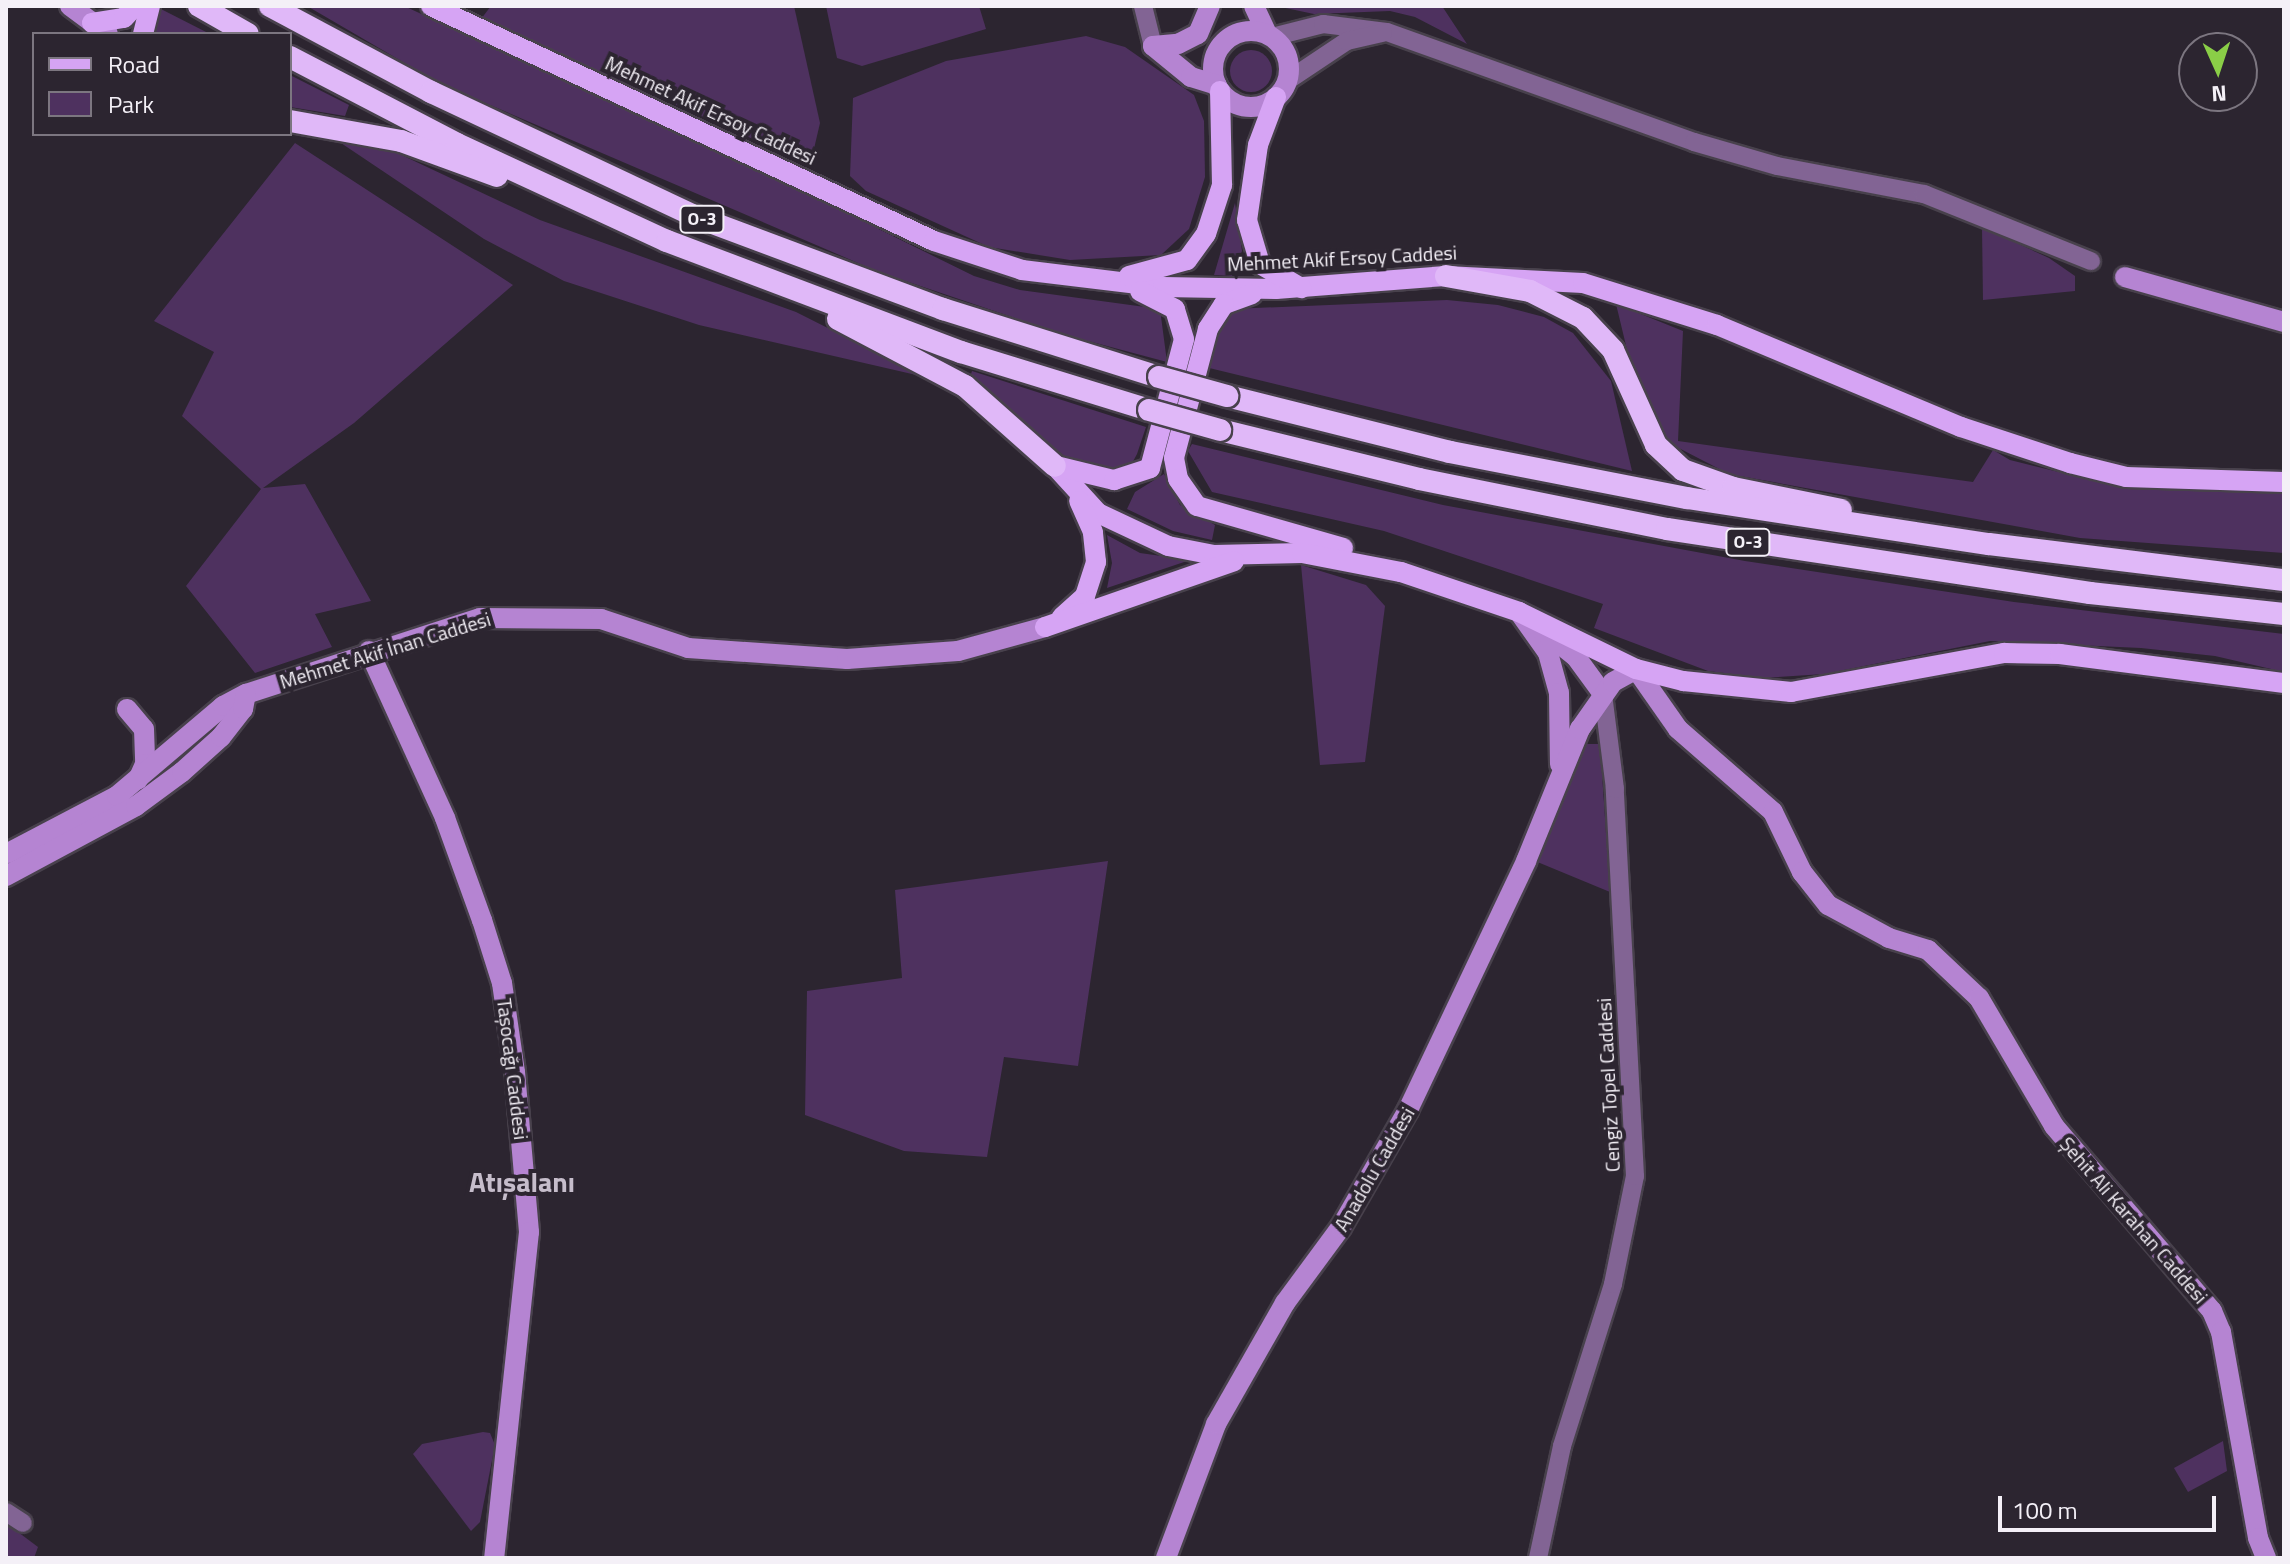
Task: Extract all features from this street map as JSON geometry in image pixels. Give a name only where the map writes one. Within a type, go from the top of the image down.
[{"type":"highway","points":[[199,6],[244,32]]},
{"type":"highway","name":"O-3","points":[[270,6],[444,98],[694,216],[943,309],[1159,377],[1478,458],[1894,531],[2284,580]]},
{"type":"highway","name":"O-3","points":[[292,58],[576,201],[811,299],[1149,410],[1220,430],[1419,479],[1667,529],[2090,593],[2284,614]]},
{"type":"highway","points":[[292,121],[401,141],[576,201]]},
{"type":"highway","points":[[1446,276],[1530,291],[1583,318],[1613,350],[1656,445],[1683,470],[1733,488],[1852,513],[1894,531]]},
{"type":"highway","points":[[811,299],[847,326],[965,386],[1055,466]]},
{"type":"main road","points":[[70,6],[96,30],[124,18],[135,6]]},
{"type":"main road","points":[[144,32],[150,6]]},
{"type":"main road","name":"Mehmet Akif Ersoy Caddesi","points":[[431,6],[934,241],[1022,270],[1110,280],[1276,289],[1446,276],[1583,283],[1717,325],[1961,427],[2070,463],[2126,477],[2229,479]]},
{"type":"main road","points":[[1153,46],[1178,44],[1198,34],[1210,6]]},
{"type":"main road","points":[[1110,280],[1177,265],[1195,252],[1206,234],[1222,185],[1214,57],[1223,43],[1218,6]]},
{"type":"main road","points":[[1254,6],[1269,36],[1286,52],[1282,89],[1258,145],[1247,220],[1260,264],[1301,288]]},
{"type":"main road","points":[[1153,46],[1223,43],[1251,30],[1269,36]]},
{"type":"main road","points":[[1153,46],[1191,77],[1218,88],[1246,107],[1282,89]]},
{"type":"main road","points":[[2125,277],[2284,322]]},
{"type":"main road","points":[[1055,466],[1114,480],[1150,468],[1157,453],[1181,360],[1182,326],[1175,309],[1162,299],[1110,280]]},
{"type":"main road","points":[[1276,289],[1236,297],[1216,314],[1174,458],[1178,479],[1197,506],[1368,555],[1401,572]]},
{"type":"main road","points":[[1055,466],[1075,491],[1114,523],[1168,546],[1214,555],[1324,556],[1401,572],[1519,612],[1636,669],[1683,681],[1791,692],[2004,653],[2060,654],[2284,683]]},
{"type":"main road","points":[[2229,479],[2284,468]]},
{"type":"main road","points":[[2229,479],[2284,482]]},
{"type":"main road","points":[[1045,627],[1076,608],[1093,581],[1097,546],[1075,491]]},
{"type":"main road","points":[[1045,627],[1262,554]]},
{"type":"main road","points":[[1519,612],[1576,657],[1603,694]]},
{"type":"main road","points":[[1519,612],[1548,653],[1555,680],[1560,768]]},
{"type":"main road","name":"Mehmet Akif İnan Caddesi","points":[[6,854],[138,780],[223,706],[246,694],[369,651],[500,615],[601,619],[688,648],[847,659],[958,651],[1045,627]]},
{"type":"main road","name":"Taşocağı Caddesi","points":[[369,651],[445,818],[482,920],[502,983],[517,1086],[529,1232],[494,1558]]},
{"type":"main road","points":[[1560,768],[1603,694],[1636,669]]},
{"type":"main road","name":"Şehit Ali Karahan Caddesi","points":[[1636,669],[1707,759],[1773,812],[1802,872],[1828,905],[1889,938],[1928,950],[1979,998],[2054,1126],[2212,1311],[2221,1332],[2258,1538],[2266,1558]]},
{"type":"main road","points":[[1666,710],[1683,681]]},
{"type":"main road","points":[[6,876],[136,806],[182,772],[221,737],[243,709],[246,694]]},
{"type":"main road","points":[[127,709],[144,729],[145,764],[138,780]]},
{"type":"main road","name":"Anadolu Caddesi","points":[[1166,1558],[1216,1424],[1285,1303],[1341,1227],[1396,1134],[1526,861],[1560,768]]},
{"type":"street","points":[[1143,6],[1153,46]]},
{"type":"street","points":[[1269,36],[1323,24],[1387,32],[1694,142],[1777,166],[1924,194],[2091,261]]},
{"type":"street","points":[[1282,89],[1347,41],[1387,32]]},
{"type":"street","name":"Cengiz Topel Caddesi","points":[[1535,1555],[1562,1446],[1613,1284],[1635,1176],[1615,789],[1603,694]]},
{"type":"street","points":[[6,1512],[23,1523]]},
{"type":"green space","points":[[307,6],[404,6],[710,146],[974,276],[1020,290],[1160,309],[1167,362],[1062,334],[879,272],[439,83]]},
{"type":"green space","points":[[491,6],[794,6],[820,123],[813,153],[801,160],[481,19]]},
{"type":"green space","points":[[826,6],[979,6],[986,29],[862,66],[837,58]]},
{"type":"green space","points":[[1276,6],[1442,6],[1467,44],[1415,17],[1390,11],[1314,14]]},
{"type":"green space","points":[[157,7],[206,32],[151,32]]},
{"type":"green space","points":[[1086,36],[1125,47],[1194,95],[1204,121],[1205,177],[1189,229],[1161,255],[1070,260],[989,247],[866,191],[850,176],[853,98],[946,61]]},
{"type":"green space","points":[[1251,50],[1266,56],[1272,71],[1266,86],[1251,92],[1236,86],[1230,71],[1236,56]]},
{"type":"green space","points":[[292,76],[349,105],[345,116],[292,107]]},
{"type":"green space","points":[[335,139],[393,151],[540,220],[796,312],[925,377],[699,325],[564,281],[484,239]]},
{"type":"green space","points":[[295,143],[513,285],[354,423],[263,488],[305,484],[371,601],[315,614],[332,647],[255,673],[186,586],[261,489],[182,416],[214,352],[154,321]]},
{"type":"green space","points":[[1235,203],[1242,251],[1232,276],[1214,275]]},
{"type":"green space","points":[[1982,227],[2049,258],[2075,276],[2075,291],[1983,300]]},
{"type":"green space","points":[[1447,300],[1498,305],[1544,317],[1573,333],[1611,381],[1632,471],[1201,366],[1213,332],[1231,309]]},
{"type":"green space","points":[[1616,304],[1683,331],[1678,441],[1973,482],[1993,450],[2010,460],[2120,487],[2284,491],[2284,553],[2080,538],[1729,474],[1669,443],[1629,358]]},
{"type":"green space","points":[[972,371],[1146,427],[1130,467],[1118,471],[1072,462],[969,380]]},
{"type":"green space","points":[[1192,444],[1443,505],[1745,561],[2014,602],[2284,634],[2284,672],[2215,656],[2141,648],[1990,641],[1824,674],[1764,678],[1708,671],[1594,628],[1603,604],[1384,531],[1212,492],[1188,451]]},
{"type":"green space","points":[[1164,474],[1180,505],[1215,525],[1212,540],[1173,531],[1127,509],[1135,492]]},
{"type":"green space","points":[[1107,535],[1140,553],[1190,560],[1107,588],[1112,563]]},
{"type":"green space","points":[[1301,565],[1366,585],[1385,606],[1365,762],[1320,765]]},
{"type":"green space","points":[[1582,744],[1600,744],[1610,892],[1535,861]]},
{"type":"green space","points":[[1108,861],[1078,1066],[1004,1057],[987,1157],[904,1151],[805,1115],[807,991],[902,978],[895,890]]},
{"type":"green space","points":[[490,1433],[495,1445],[480,1522],[471,1531],[413,1454],[422,1444]]},
{"type":"green space","points":[[2223,1441],[2227,1471],[2188,1492],[2174,1468]]},
{"type":"green space","points":[[6,1523],[38,1547],[34,1558],[6,1558]]},
{"type":"district","name":"Atışalanı","points":[[522,1182]]}]
